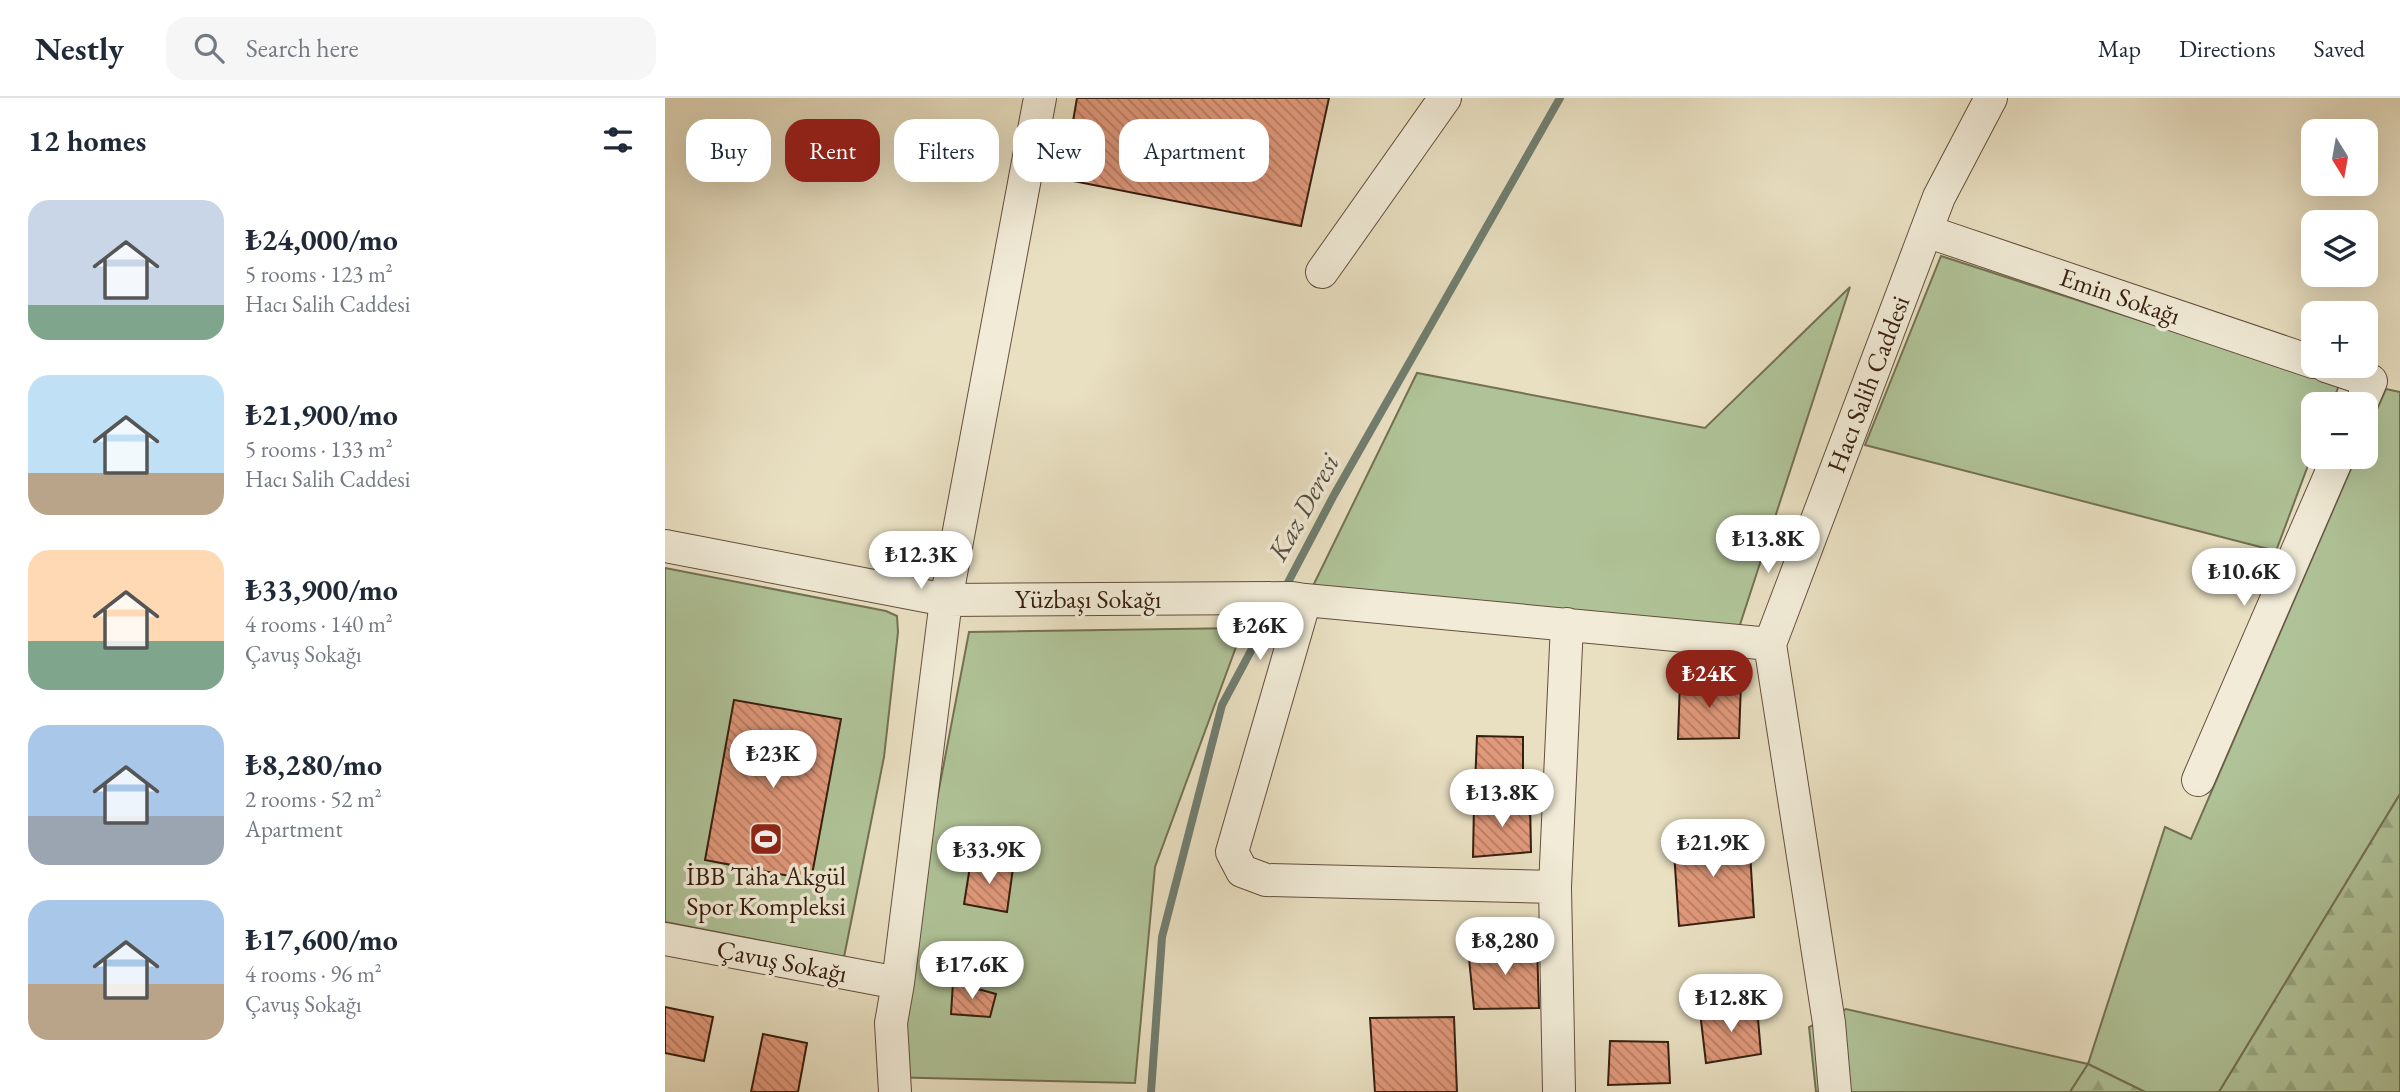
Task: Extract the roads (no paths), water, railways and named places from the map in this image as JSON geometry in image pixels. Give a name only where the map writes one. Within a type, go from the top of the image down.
[{"type":"street","points":[[877,1092],[898,983],[946,600],[1040,98]]},
{"type":"street","points":[[1322,272],[1445,98]]},
{"type":"street","name":"Hacı Salih Caddesi","points":[[1835,1092],[1829,1023],[1770,644],[1939,197],[1991,98]]},
{"type":"street","name":"Emin Sokağı","points":[[1926,231],[2301,358]]},
{"type":"street","points":[[2362,378],[2371,381],[2366,392]]},
{"type":"street","points":[[2198,780],[2333,469]]},
{"type":"street","name":"Yüzbaşı Sokağı","points":[[665,546],[946,600],[1299,599],[1770,644]]},
{"type":"street","points":[[1299,599],[1232,852],[1242,871],[1266,880],[1555,887]]},
{"type":"street","points":[[1559,1092],[1555,887],[1567,624]]},
{"type":"street","name":"Çavuş Sokağı","points":[[665,939],[898,983]]},
{"type":"street","points":[[891,1023],[895,1092]]},
{"type":"waterway","name":"Kaz Deresi","points":[[1284,590],[1334,495],[1560,98]]},
{"type":"waterway","name":"Kaz Deresi","points":[[1151,1092],[1162,937],[1222,705],[1276,604]]},
{"type":"place","name":"İBB Taha Akgül Spor Kompleksi","points":[[766,839]]}]
